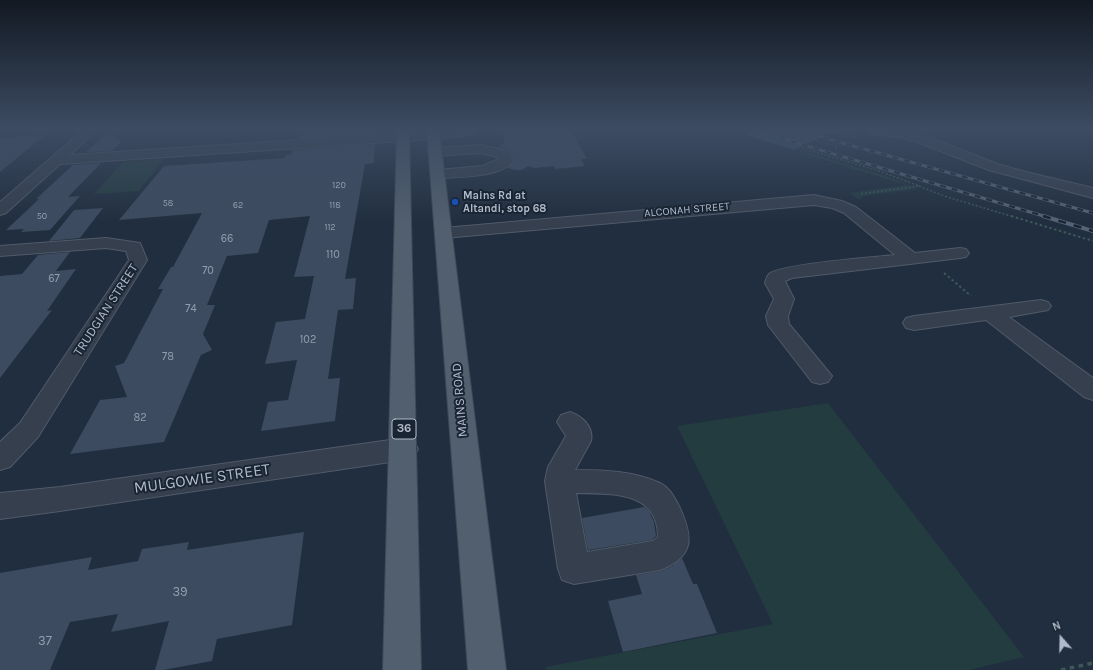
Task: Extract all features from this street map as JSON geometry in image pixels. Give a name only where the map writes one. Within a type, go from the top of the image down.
[{"type":"main road","name":"36","points":[[402,670],[404,449],[403,162]]},
{"type":"main road","name":"MAINS ROAD","points":[[437,162],[487,670]]},
{"type":"street","points":[[0,210],[54,162]]},
{"type":"street","points":[[438,174],[484,170],[493,168],[502,162]]},
{"type":"street","points":[[981,162],[1093,193]]},
{"type":"street","name":"ALCONAH STREET","points":[[444,233],[807,200],[829,201],[850,210],[911,259]]},
{"type":"street","name":"TRUDGIAN STREET","points":[[0,251],[106,243],[134,247],[138,260],[29,430],[0,459]]},
{"type":"street","points":[[820,376],[779,325],[777,316],[784,299],[775,283],[776,278],[788,273],[960,253]]},
{"type":"street","points":[[914,323],[1041,306]]},
{"type":"street","points":[[991,313],[1093,392]]},
{"type":"street","points":[[559,482],[562,467],[578,441],[579,436],[578,431],[570,422]]},
{"type":"street","name":"MULGOWIE STREET","points":[[0,506],[68,498],[404,449]]},
{"type":"path","points":[[850,162],[879,171],[944,196],[1093,241]]},
{"type":"path","points":[[829,201],[853,195],[919,186]]},
{"type":"path","points":[[911,259],[941,271],[991,313]]},
{"type":"path","points":[[1061,670],[1093,663]]},
{"type":"green space","points":[[123,162],[161,162],[139,191],[94,194]]},
{"type":"green space","points":[[832,162],[840,162],[883,175],[918,189],[863,196],[859,200],[849,193],[906,185]]},
{"type":"green space","points":[[828,403],[1024,657],[969,670],[547,670],[546,667],[773,624],[677,426]]},
{"type":"building","points":[[0,162],[12,162],[0,172]]},
{"type":"building","points":[[220,162],[374,162],[365,164],[345,279],[356,278],[353,309],[338,310],[328,379],[340,378],[335,421],[261,431],[268,402],[288,400],[297,360],[265,364],[276,322],[305,319],[314,276],[294,277],[310,216],[269,220],[258,253],[227,256],[207,305],[215,305],[203,334],[212,350],[201,355],[164,442],[70,454],[100,400],[127,397],[115,366],[124,363],[163,289],[158,289],[171,267],[173,267],[202,213],[119,220],[164,166]]},
{"type":"building","points":[[512,162],[583,162],[585,166],[555,169],[554,166],[535,168],[528,166],[522,170],[508,168]]},
{"type":"building","points":[[101,163],[68,197],[80,196],[50,230],[21,232],[24,229],[6,230],[39,199],[36,199],[73,165]]},
{"type":"building","points":[[103,208],[80,238],[49,241],[74,210]]},
{"type":"building","points":[[70,252],[56,271],[76,269],[47,311],[52,310],[0,378],[0,276],[22,274],[38,255]]},
{"type":"building","points":[[644,507],[649,511],[654,522],[656,536],[652,540],[588,550],[582,518]]},
{"type":"building","points":[[304,532],[292,625],[217,639],[212,661],[163,670],[155,670],[169,621],[111,632],[118,614],[70,622],[50,670],[0,670],[0,573],[92,557],[88,570],[138,561],[142,549],[189,542],[187,550]]},
{"type":"building","points":[[682,558],[693,584],[697,584],[717,633],[623,652],[608,601],[642,594],[636,575],[661,571],[672,566]]},
{"type":"railway","points":[[862,162],[1047,217]]},
{"type":"railway","points":[[912,162],[1093,213]]},
{"type":"railway","points":[[1043,216],[1093,231]]},
{"type":"place","name":"Mains Rd at Altandi, stop 68","points":[[455,202]]}]
